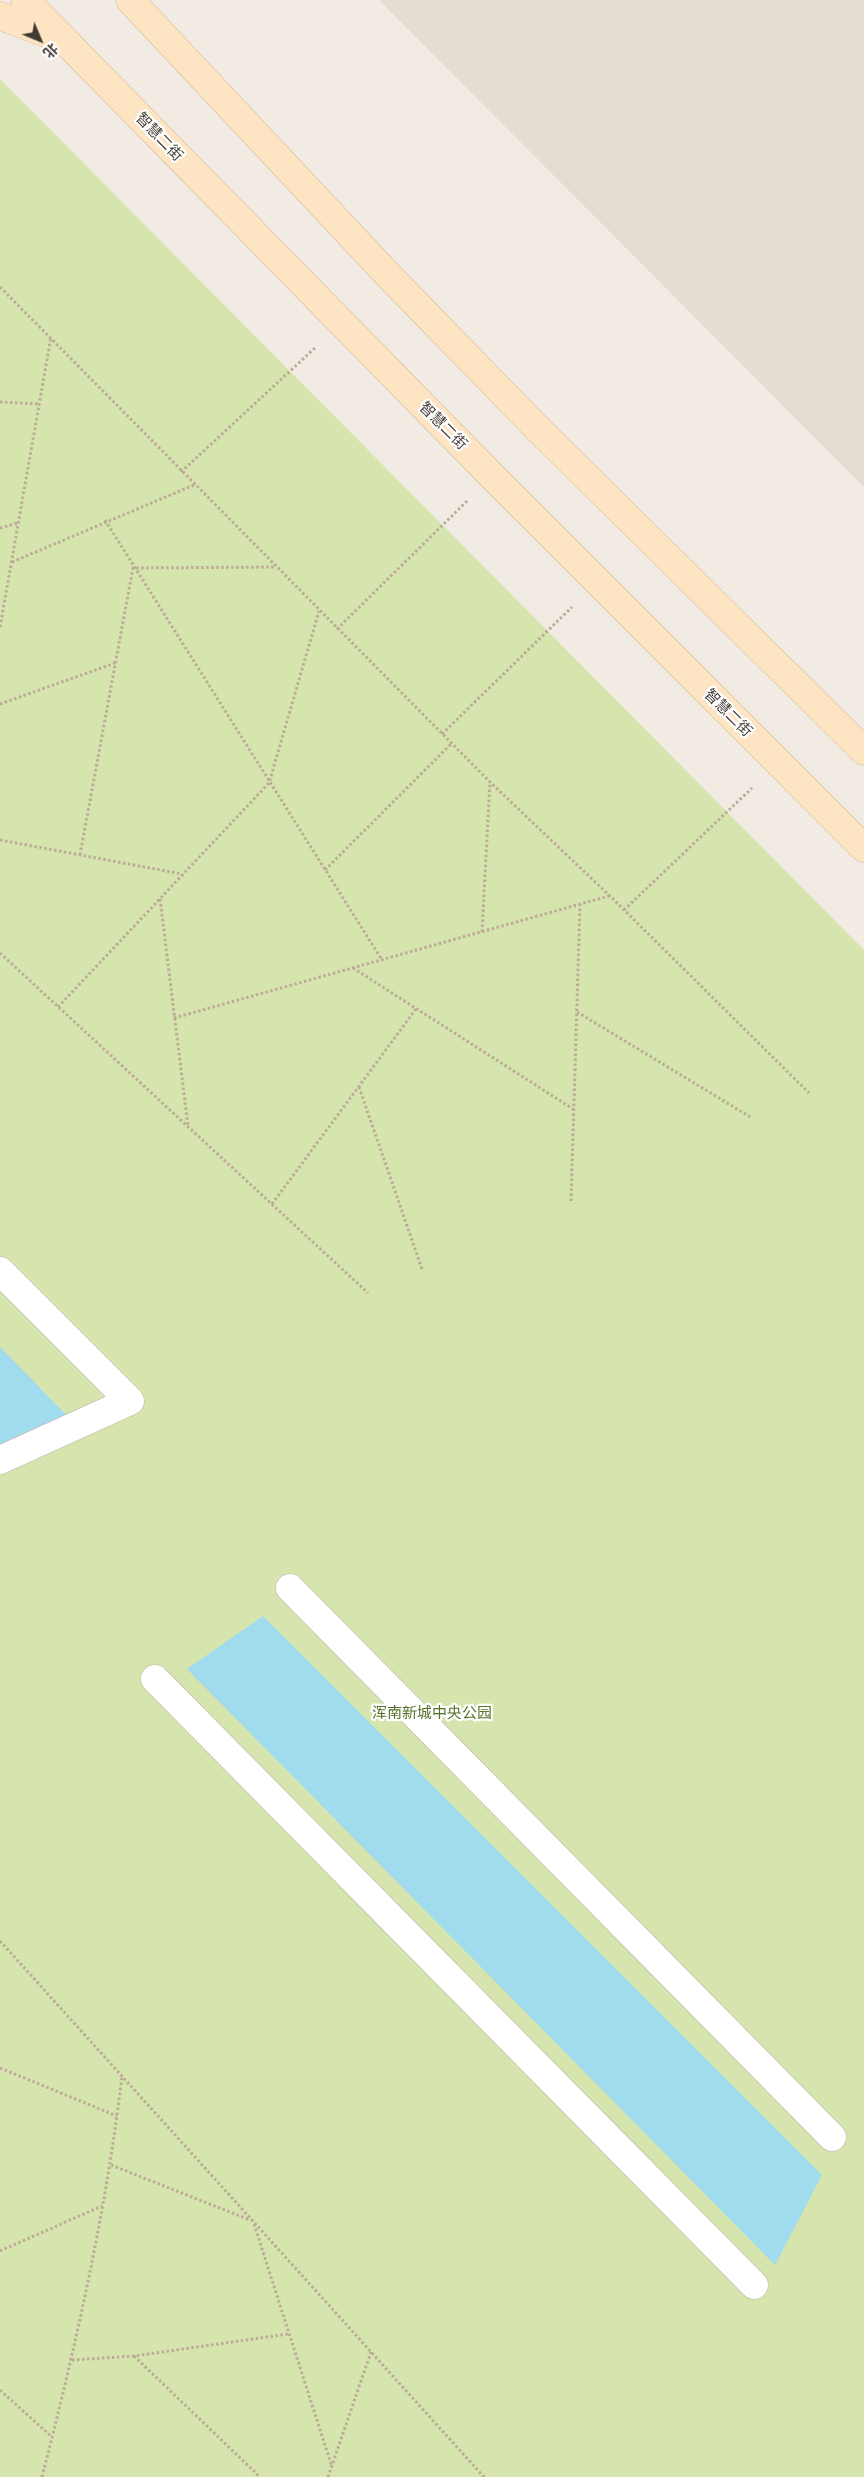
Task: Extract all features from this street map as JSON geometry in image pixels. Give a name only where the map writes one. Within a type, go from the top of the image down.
[{"type":"main road","name":"智慧二街","points":[[25,0],[492,476],[864,848]]},
{"type":"main road","points":[[130,0],[389,276],[525,416],[864,751]]},
{"type":"main road","points":[[0,16],[64,40]]},
{"type":"street","points":[[0,1271],[130,1400],[0,1460]]},
{"type":"street","points":[[290,1588],[832,2137]]},
{"type":"street","points":[[155,1679],[754,2285]]},
{"type":"path","points":[[0,287],[181,472],[490,782],[610,896],[809,1093]]},
{"type":"path","points":[[181,472],[342,323]]},
{"type":"path","points":[[0,627],[51,337]]},
{"type":"path","points":[[0,402],[40,404]]},
{"type":"path","points":[[338,629],[492,476]]},
{"type":"path","points":[[11,562],[105,520],[194,484]]},
{"type":"path","points":[[105,520],[133,568],[382,960]]},
{"type":"path","points":[[0,528],[18,523]]},
{"type":"path","points":[[133,568],[276,567]]},
{"type":"path","points":[[80,855],[133,568]]},
{"type":"path","points":[[442,734],[598,582]]},
{"type":"path","points":[[58,1007],[269,782],[319,610]]},
{"type":"path","points":[[0,704],[116,662]]},
{"type":"path","points":[[325,870],[452,743]]},
{"type":"path","points":[[624,910],[778,763]]},
{"type":"path","points":[[482,932],[490,782]]},
{"type":"path","points":[[0,840],[182,874]]},
{"type":"path","points":[[174,1018],[610,896]]},
{"type":"path","points":[[160,899],[188,1126]]},
{"type":"path","points":[[571,1201],[580,904]]},
{"type":"path","points":[[0,953],[368,1293]]},
{"type":"path","points":[[352,968],[574,1109]]},
{"type":"path","points":[[272,1204],[416,1009]]},
{"type":"path","points":[[577,1012],[752,1118]]},
{"type":"path","points":[[359,1087],[422,1269]]},
{"type":"path","points":[[0,1943],[484,2477]]},
{"type":"path","points":[[0,2068],[117,2116]]},
{"type":"path","points":[[42,2477],[72,2360],[103,2206],[111,2165],[122,2076]]},
{"type":"path","points":[[111,2165],[253,2221]]},
{"type":"path","points":[[0,2251],[103,2206]]},
{"type":"path","points":[[253,2221],[332,2466]]},
{"type":"path","points":[[72,2360],[134,2356],[288,2334]]},
{"type":"path","points":[[328,2477],[371,2352]]},
{"type":"path","points":[[134,2356],[258,2477]]},
{"type":"path","points":[[0,2390],[52,2437]]},
{"type":"shaded area","points":[[379,0],[864,0],[864,487]]},
{"type":"green space","name":"浑南新城中央公园","points":[[0,79],[864,950],[864,2477],[0,2477]]},
{"type":"water","points":[[0,1347],[74,1423],[0,1456]]},
{"type":"water","points":[[263,1616],[822,2175],[775,2265],[187,1669]]}]
